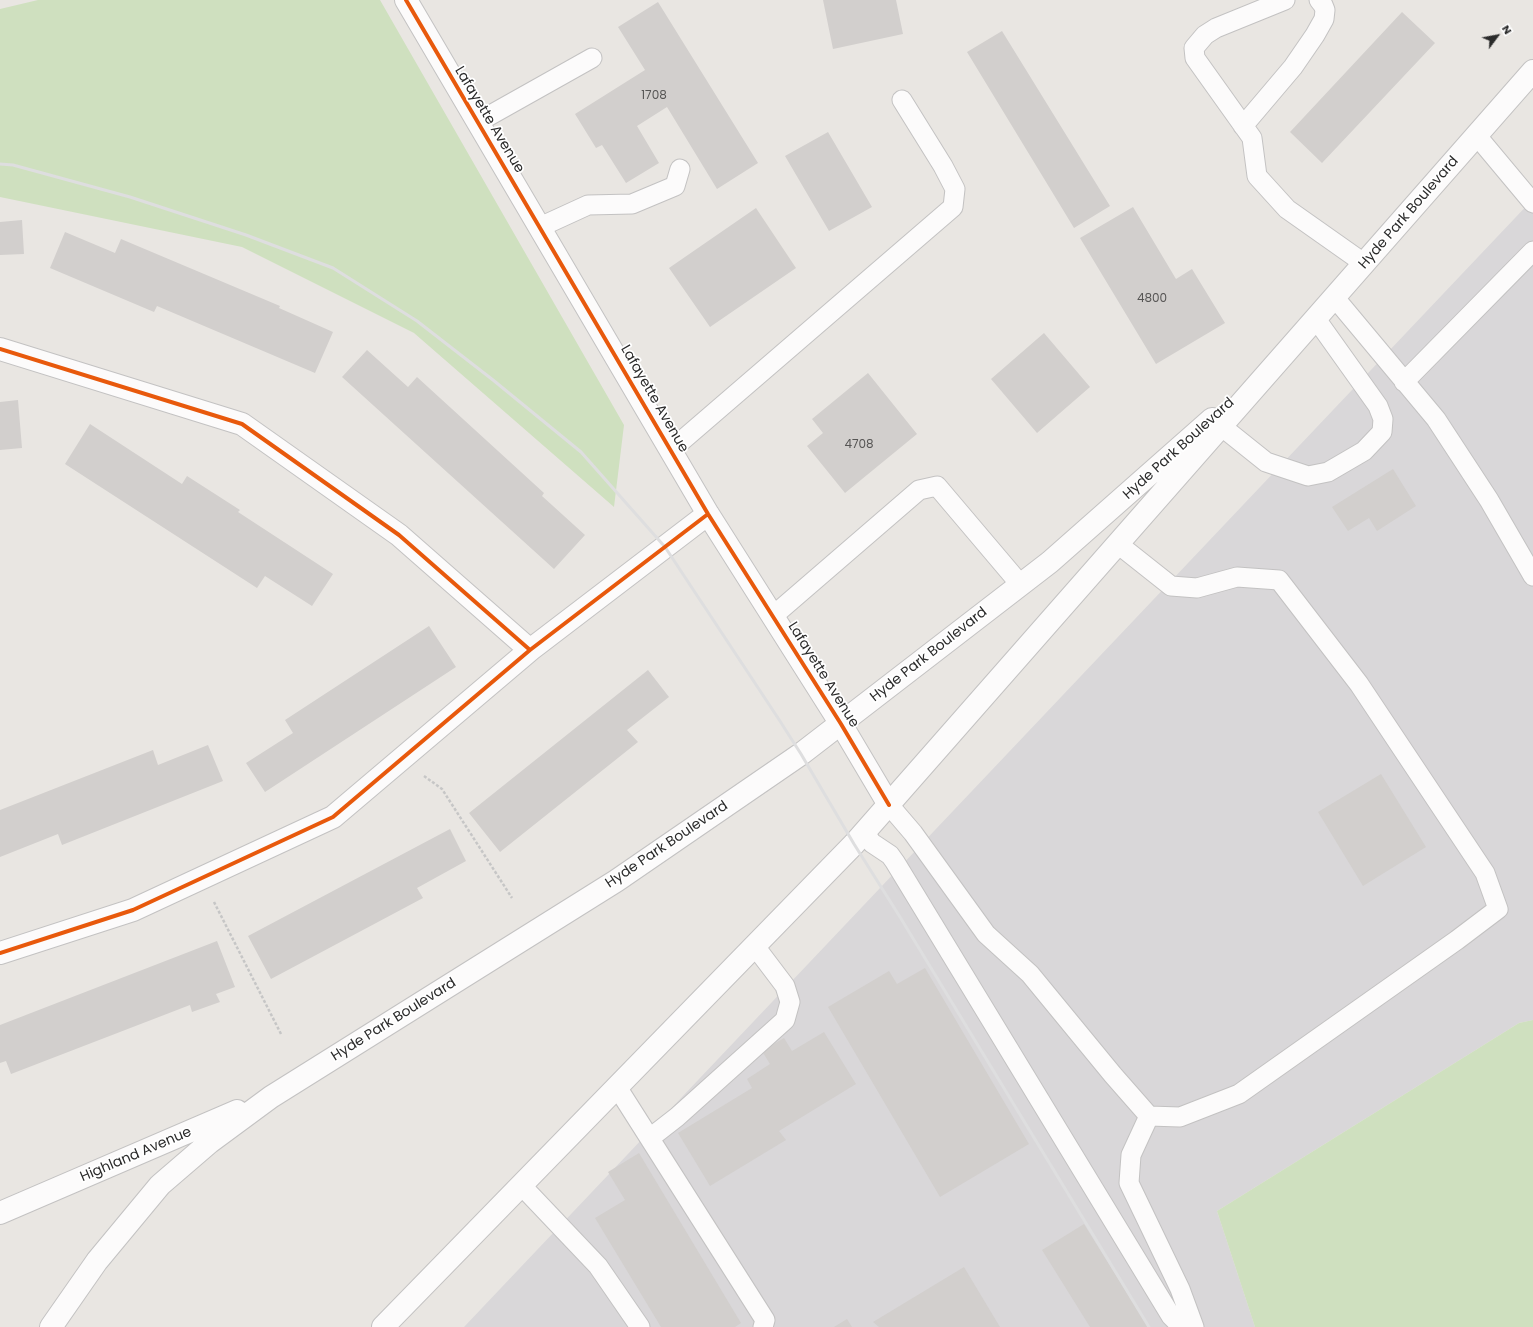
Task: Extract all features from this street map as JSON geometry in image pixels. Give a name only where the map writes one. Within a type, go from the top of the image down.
[{"type":"main road","name":"Lafayette Avenue","points":[[406,0],[708,514],[841,724],[889,805]]},
{"type":"main road","name":"Hyde Park Boulevard","points":[[383,1327],[889,805],[1533,71]]},
{"type":"main road","points":[[0,349],[242,424],[399,535],[530,650]]},
{"type":"main road","name":"Hyde Park Boulevard","points":[[51,1327],[97,1261],[160,1185],[210,1142],[271,1096],[616,881],[801,754],[1050,562],[1131,492],[1285,354]]},
{"type":"main road","points":[[0,953],[132,910],[333,817],[530,650],[708,514]]},
{"type":"main road","name":"Highland Avenue","points":[[0,1213],[271,1096]]},
{"type":"lane","points":[[1285,0],[1216,28],[1205,35],[1194,48],[1194,58],[1252,138],[1257,176],[1287,209],[1364,264]]},
{"type":"lane","points":[[1243,126],[1293,67],[1315,36],[1324,19],[1324,5],[1319,0]]},
{"type":"lane","points":[[478,122],[592,58]]},
{"type":"lane","points":[[671,450],[953,207],[955,188],[902,100]]},
{"type":"lane","points":[[1477,136],[1533,203]]},
{"type":"lane","points":[[540,227],[588,205],[632,204],[675,186],[680,169]]},
{"type":"lane","points":[[1404,382],[1533,251]]},
{"type":"lane","points":[[1335,298],[1436,419],[1489,500],[1533,576]]},
{"type":"lane","points":[[1221,426],[1266,462],[1308,476],[1328,472],[1364,451],[1382,432],[1383,419],[1378,406],[1316,319]]},
{"type":"lane","points":[[773,616],[919,490],[937,486],[1020,584]]},
{"type":"lane","points":[[889,805],[913,833],[986,934],[1030,974],[1149,1116],[1180,1117],[1240,1094],[1457,940],[1498,909],[1485,873],[1377,710],[1359,684],[1279,580],[1237,577],[1197,588],[1171,586],[1118,544]]},
{"type":"lane","points":[[864,832],[872,843],[890,855],[895,862],[1171,1316],[1182,1327]]},
{"type":"lane","points":[[650,1138],[677,1117],[785,1020],[790,1002],[785,986],[754,945]]},
{"type":"lane","points":[[617,1087],[765,1320],[763,1327]]},
{"type":"lane","points":[[1149,1116],[1132,1155],[1129,1183],[1180,1289],[1194,1327]]},
{"type":"lane","points":[[521,1185],[598,1266],[640,1327]]},
{"type":"path","points":[[402,759],[442,789],[512,898]]},
{"type":"path","points":[[202,878],[281,1034]]},
{"type":"shaded area","points":[[1533,199],[1533,1020],[1519,1023],[1217,1211],[1255,1327],[464,1327]]},
{"type":"green space","points":[[38,0],[380,0],[624,425],[614,507],[414,333],[242,247],[0,197],[0,9]]},
{"type":"green space","points":[[1533,1020],[1533,1327],[1255,1327],[1217,1211],[1519,1023]]},
{"type":"building","points":[[823,0],[896,0],[903,34],[833,49]]},
{"type":"building","points":[[658,2],[758,163],[717,189],[667,107],[637,126],[659,163],[626,183],[602,145],[596,148],[575,114],[645,70],[618,27]]},
{"type":"building","points":[[1402,12],[1435,43],[1322,163],[1290,132]]},
{"type":"building","points":[[1002,31],[1110,206],[1074,228],[967,52]]},
{"type":"building","points":[[828,132],[872,207],[829,231],[785,156]]},
{"type":"building","points":[[1133,207],[1176,279],[1192,269],[1225,323],[1156,364],[1080,238]]},
{"type":"building","points":[[756,208],[796,268],[710,327],[669,268]]},
{"type":"building","points":[[22,220],[24,254],[0,255],[0,222]]},
{"type":"building","points":[[65,232],[115,253],[121,239],[280,306],[279,308],[333,332],[315,373],[157,306],[154,312],[50,268]]},
{"type":"building","points":[[1044,333],[1090,387],[1037,433],[991,379]]},
{"type":"building","points":[[367,350],[408,387],[417,377],[544,493],[542,496],[585,535],[554,569],[342,377]]},
{"type":"building","points":[[868,373],[917,434],[845,493],[807,446],[823,433],[812,419]]},
{"type":"building","points":[[18,400],[22,448],[0,450],[0,402]]},
{"type":"building","points":[[90,424],[182,484],[187,476],[240,510],[238,512],[333,574],[312,606],[265,576],[257,588],[65,464]]},
{"type":"building","points":[[1393,469],[1416,506],[1377,531],[1369,518],[1348,531],[1332,507]]},
{"type":"building","points":[[429,626],[456,667],[265,792],[246,763],[293,733],[285,720]]},
{"type":"building","points":[[648,670],[669,697],[627,730],[638,742],[500,852],[469,813]]},
{"type":"building","points":[[208,745],[223,781],[62,845],[58,834],[0,857],[0,810],[153,750],[158,765]]},
{"type":"building","points":[[1381,774],[1426,847],[1363,886],[1318,812]]},
{"type":"building","points":[[450,829],[466,861],[417,888],[423,898],[271,979],[248,936]]},
{"type":"building","points":[[217,941],[235,987],[216,994],[220,1002],[192,1012],[190,1005],[11,1074],[6,1061],[0,1063],[0,1025]]},
{"type":"building","points":[[925,968],[1029,1144],[940,1197],[828,1007],[889,971],[897,984]]},
{"type":"building","points":[[824,1032],[856,1084],[779,1131],[786,1140],[710,1186],[678,1133],[752,1088],[747,1079],[770,1064],[762,1051],[784,1038],[792,1051]]},
{"type":"building","points":[[639,1153],[741,1323],[735,1327],[661,1327],[595,1218],[625,1200],[608,1172]]},
{"type":"building","points":[[1084,1224],[1148,1327],[1090,1327],[1042,1250]]},
{"type":"building","points":[[964,1267],[1000,1327],[879,1327],[873,1322]]},
{"type":"building","points":[[847,1319],[852,1327],[834,1327]]},
{"type":"railway","points":[[0,164],[13,165],[130,197],[246,235],[333,268],[417,321],[493,380],[581,452],[665,547],[778,718],[1149,1327]]},
{"type":"cycle path","points":[[406,0],[708,514],[841,724],[889,805]]},
{"type":"cycle path","points":[[0,349],[242,424],[399,535],[530,650],[708,514]]},
{"type":"cycle path","points":[[0,953],[133,910],[333,817],[530,650]]}]
